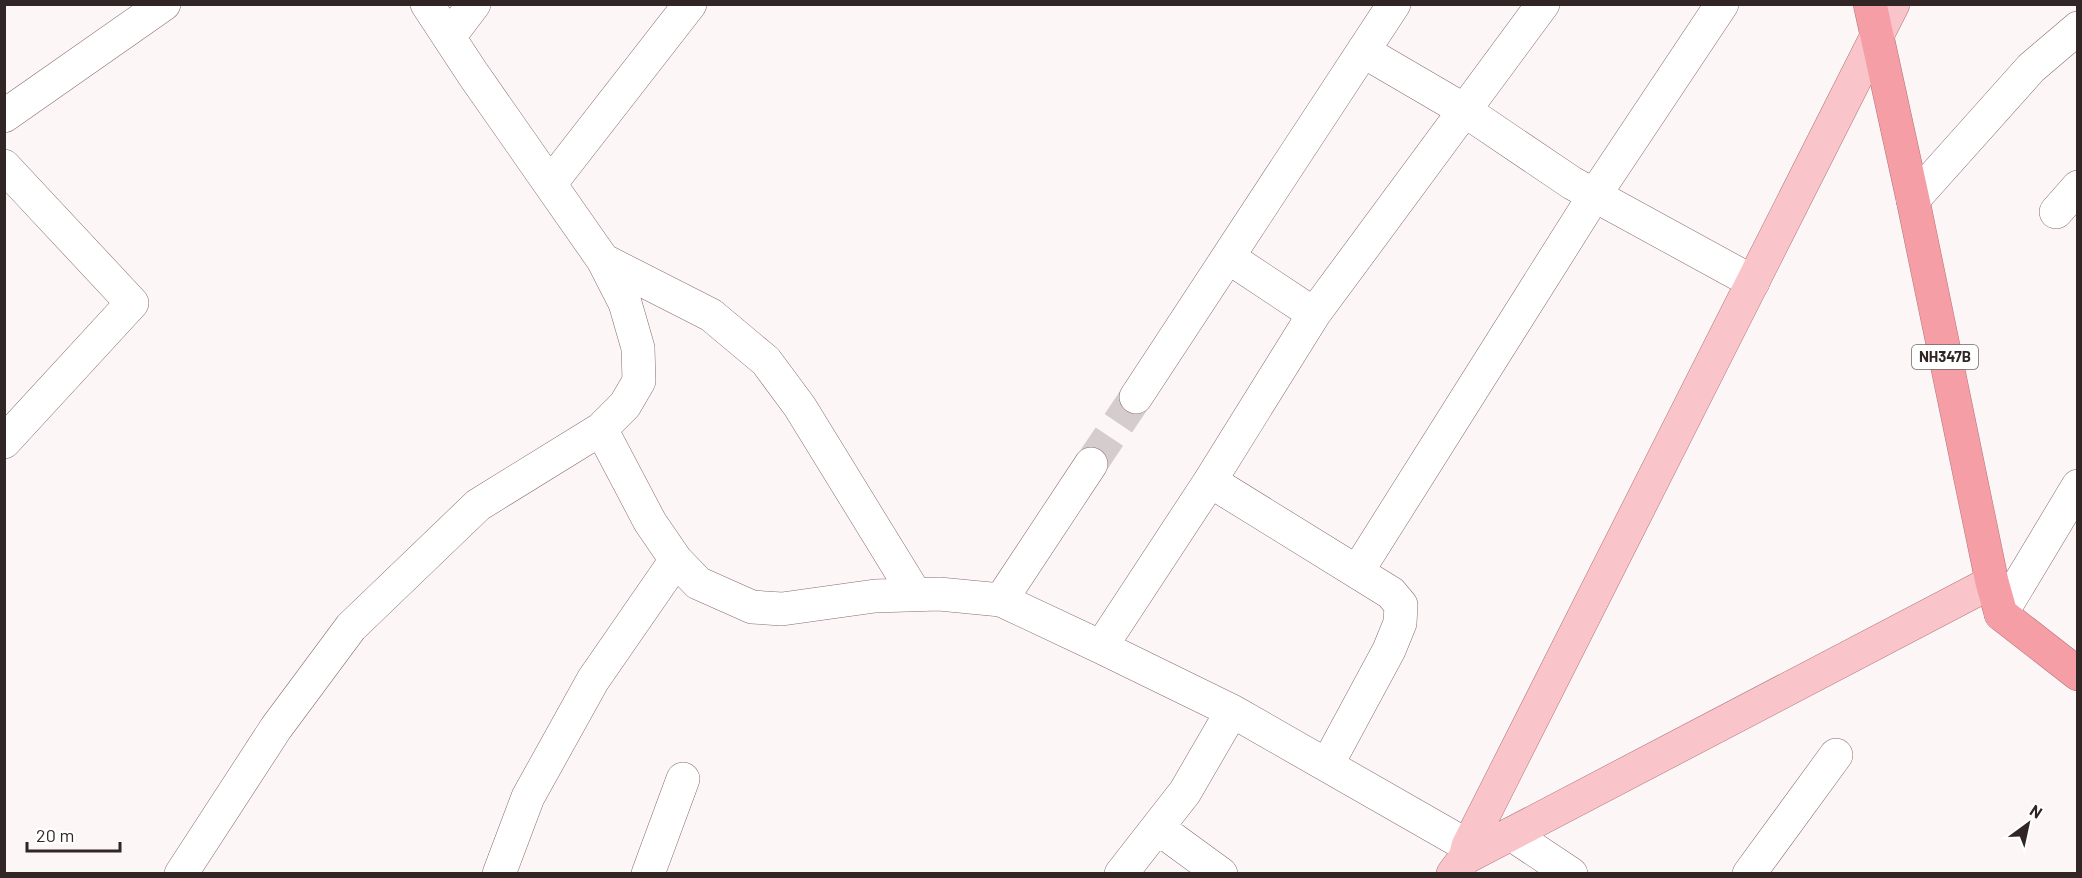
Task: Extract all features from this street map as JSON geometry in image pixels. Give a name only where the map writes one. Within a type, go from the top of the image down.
[{"type":"highway","name":"NH347B","points":[[1870,4],[1992,582],[2001,614]]},
{"type":"highway","points":[[2001,614],[2078,674]]},
{"type":"main road","points":[[1462,859],[1893,4]]},
{"type":"main road","points":[[1462,859],[1992,582]]},
{"type":"street","points":[[4,116],[164,4]]},
{"type":"street","points":[[181,873],[276,728],[351,627],[478,505],[601,429],[625,405],[639,381],[638,348],[632,325],[625,303],[603,260],[427,4]]},
{"type":"street","points":[[449,37],[474,4]]},
{"type":"street","points":[[550,184],[690,4]]},
{"type":"street","points":[[1136,397],[1394,4]]},
{"type":"street","points":[[1101,646],[1210,481],[1314,314],[1543,4]]},
{"type":"street","points":[[1356,572],[1594,196],[1722,4]]},
{"type":"street","points":[[1913,200],[2031,68],[2078,28]]},
{"type":"street","points":[[1364,51],[1464,110],[1594,196],[1753,282]]},
{"type":"street","points":[[4,166],[132,303],[4,442]]},
{"type":"street","points":[[2056,212],[2078,187]]},
{"type":"street","points":[[1227,257],[1314,314]]},
{"type":"street","points":[[603,260],[711,315],[766,362],[800,407],[915,594]]},
{"type":"street","points":[[601,429],[650,522],[676,560],[698,583],[752,607],[782,609],[875,596],[915,594],[1001,600],[1101,646],[1232,711],[1327,765],[1462,859]]},
{"type":"street","points":[[1001,600],[1091,464]]},
{"type":"street","points":[[1210,481],[1391,593],[1401,605],[1400,623],[1389,650],[1327,765]]},
{"type":"street","points":[[2001,614],[2078,486]]},
{"type":"street","points":[[499,873],[528,797],[593,680],[676,560]]},
{"type":"street","points":[[1121,873],[1185,792],[1232,711]]},
{"type":"street","points":[[1749,873],[1836,755]]},
{"type":"street","points":[[648,873],[683,779]]},
{"type":"street","points":[[1158,828],[1221,873]]},
{"type":"street","points":[[1511,834],[1571,873]]},
{"type":"tunnel","points":[[1091,464],[1136,397]]}]
